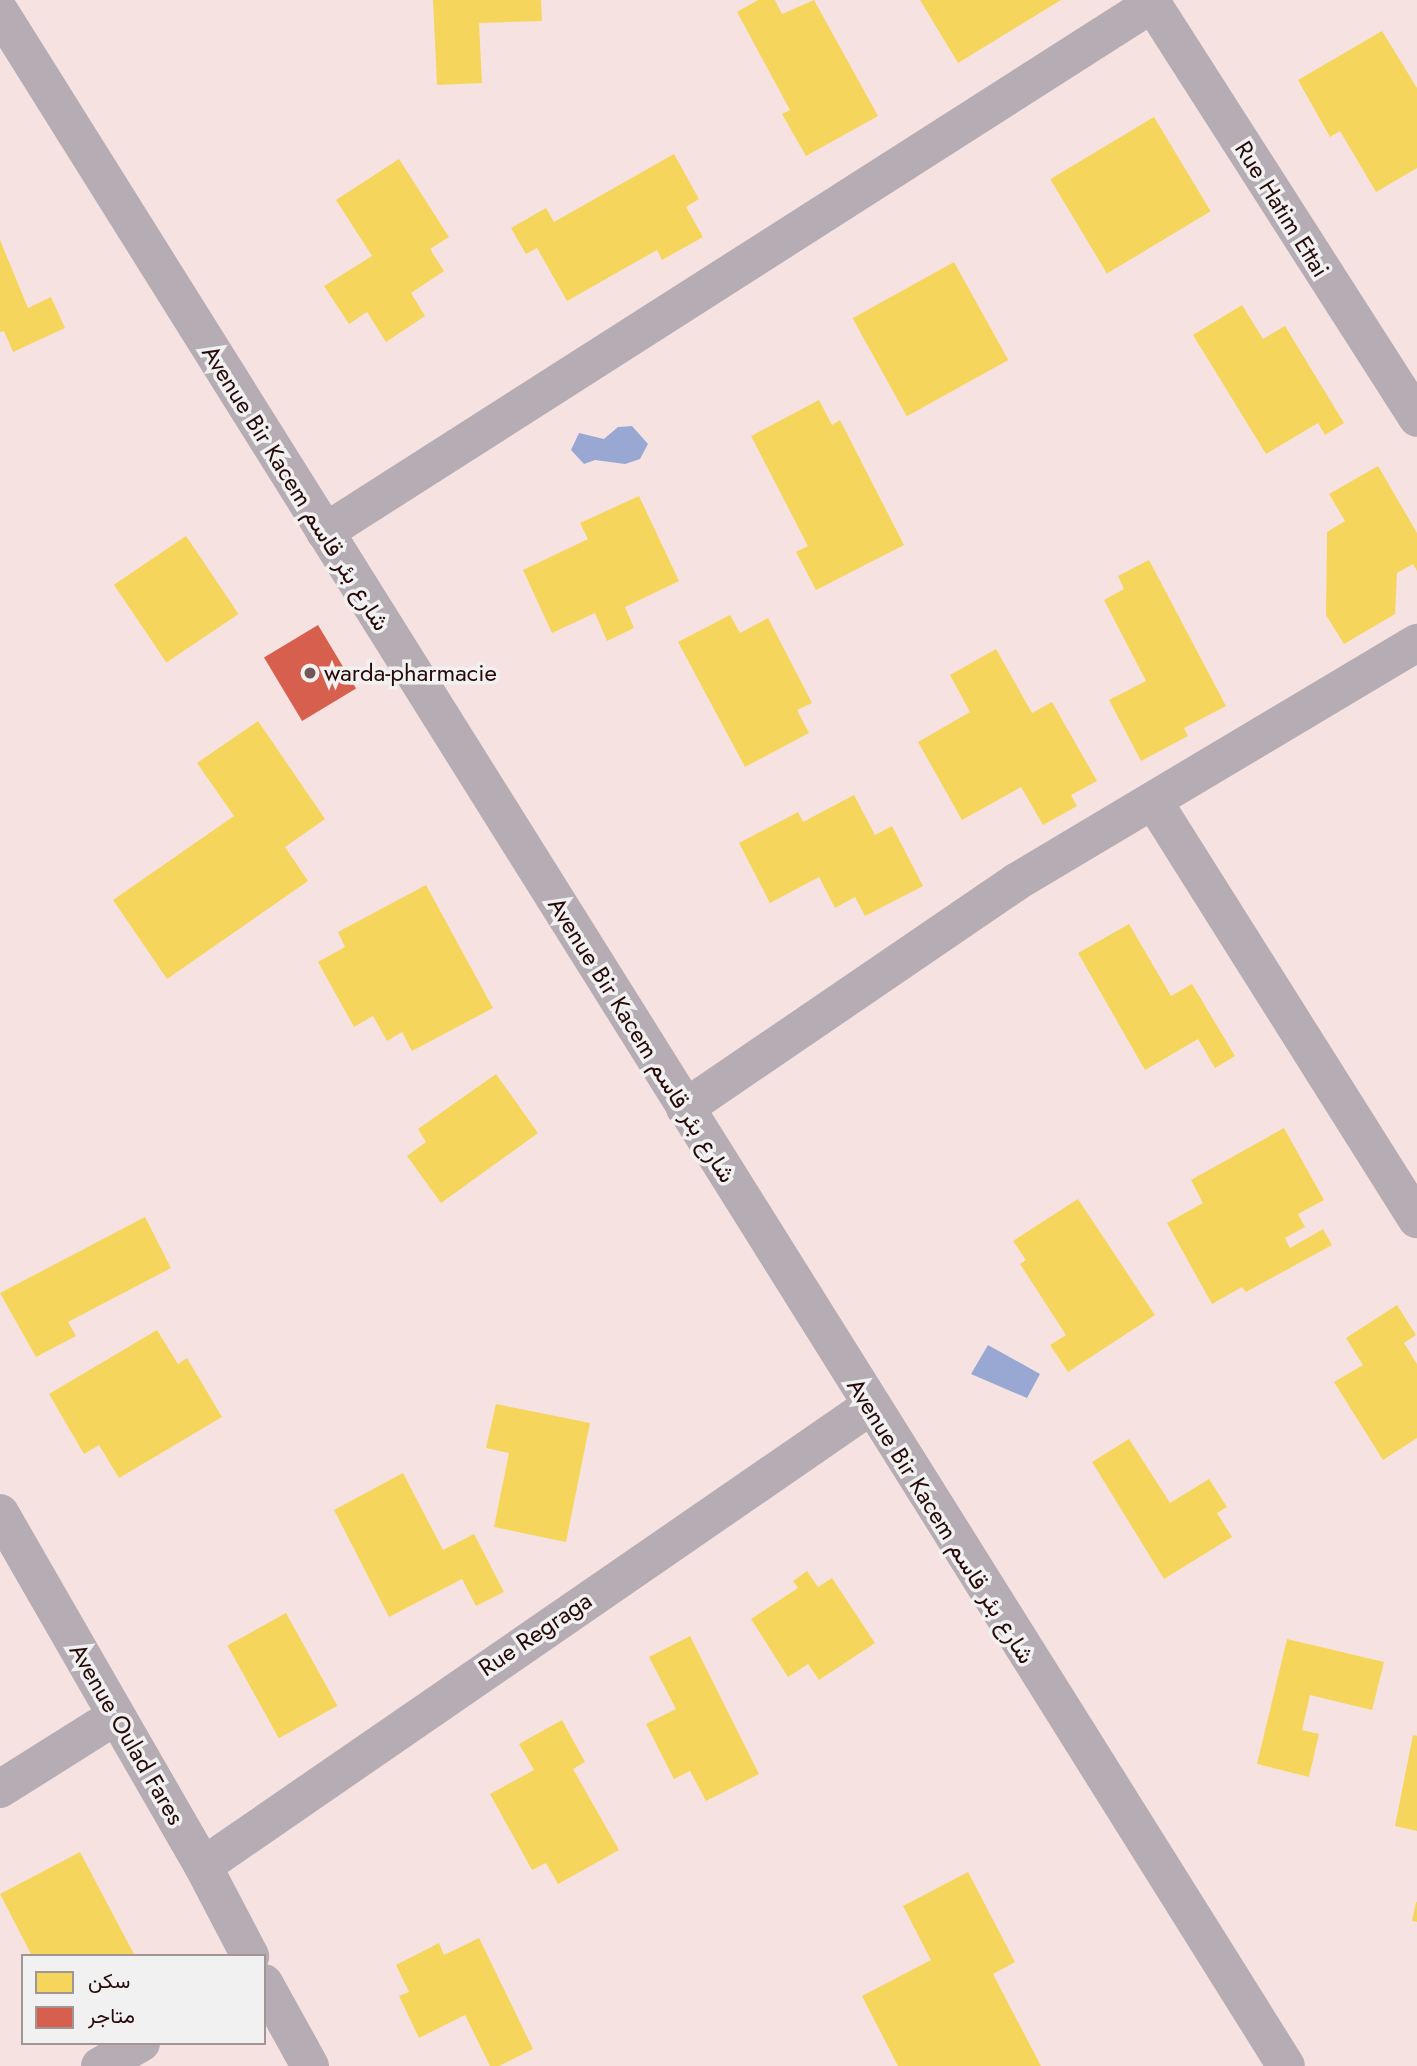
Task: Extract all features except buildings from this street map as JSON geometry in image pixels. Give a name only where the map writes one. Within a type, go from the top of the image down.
[{"type":"street","name":"Rue Hatim Ettai","points":[[1151,2],[1417,418]]},
{"type":"street","points":[[325,532],[1151,2]]},
{"type":"street","name":"Avenue Bir Kacem شارع بئر قاسم","points":[[0,12],[869,1407],[1286,2066]]},
{"type":"street","points":[[685,1108],[1016,882],[1417,643]]},
{"type":"street","points":[[1154,802],[1417,1219]]},
{"type":"street","name":"Rue Regraga","points":[[203,1866],[869,1407]]},
{"type":"street","name":"Avenue Oulad Fares","points":[[0,1513],[203,1866],[249,1954]]},
{"type":"street","points":[[0,1788],[116,1716]]},
{"type":"street","points":[[266,1987],[310,2066]]},
{"type":"street","points":[[100,2066],[137,2045]]},
{"type":"water","points":[[632,426],[648,444],[640,459],[625,464],[595,460],[584,464],[571,450],[579,433],[604,439],[618,427]]},
{"type":"water","points":[[988,1345],[1040,1374],[1027,1398],[971,1374]]},
{"type":"place","name":"warda-pharmacie","points":[[310,673]]}]
